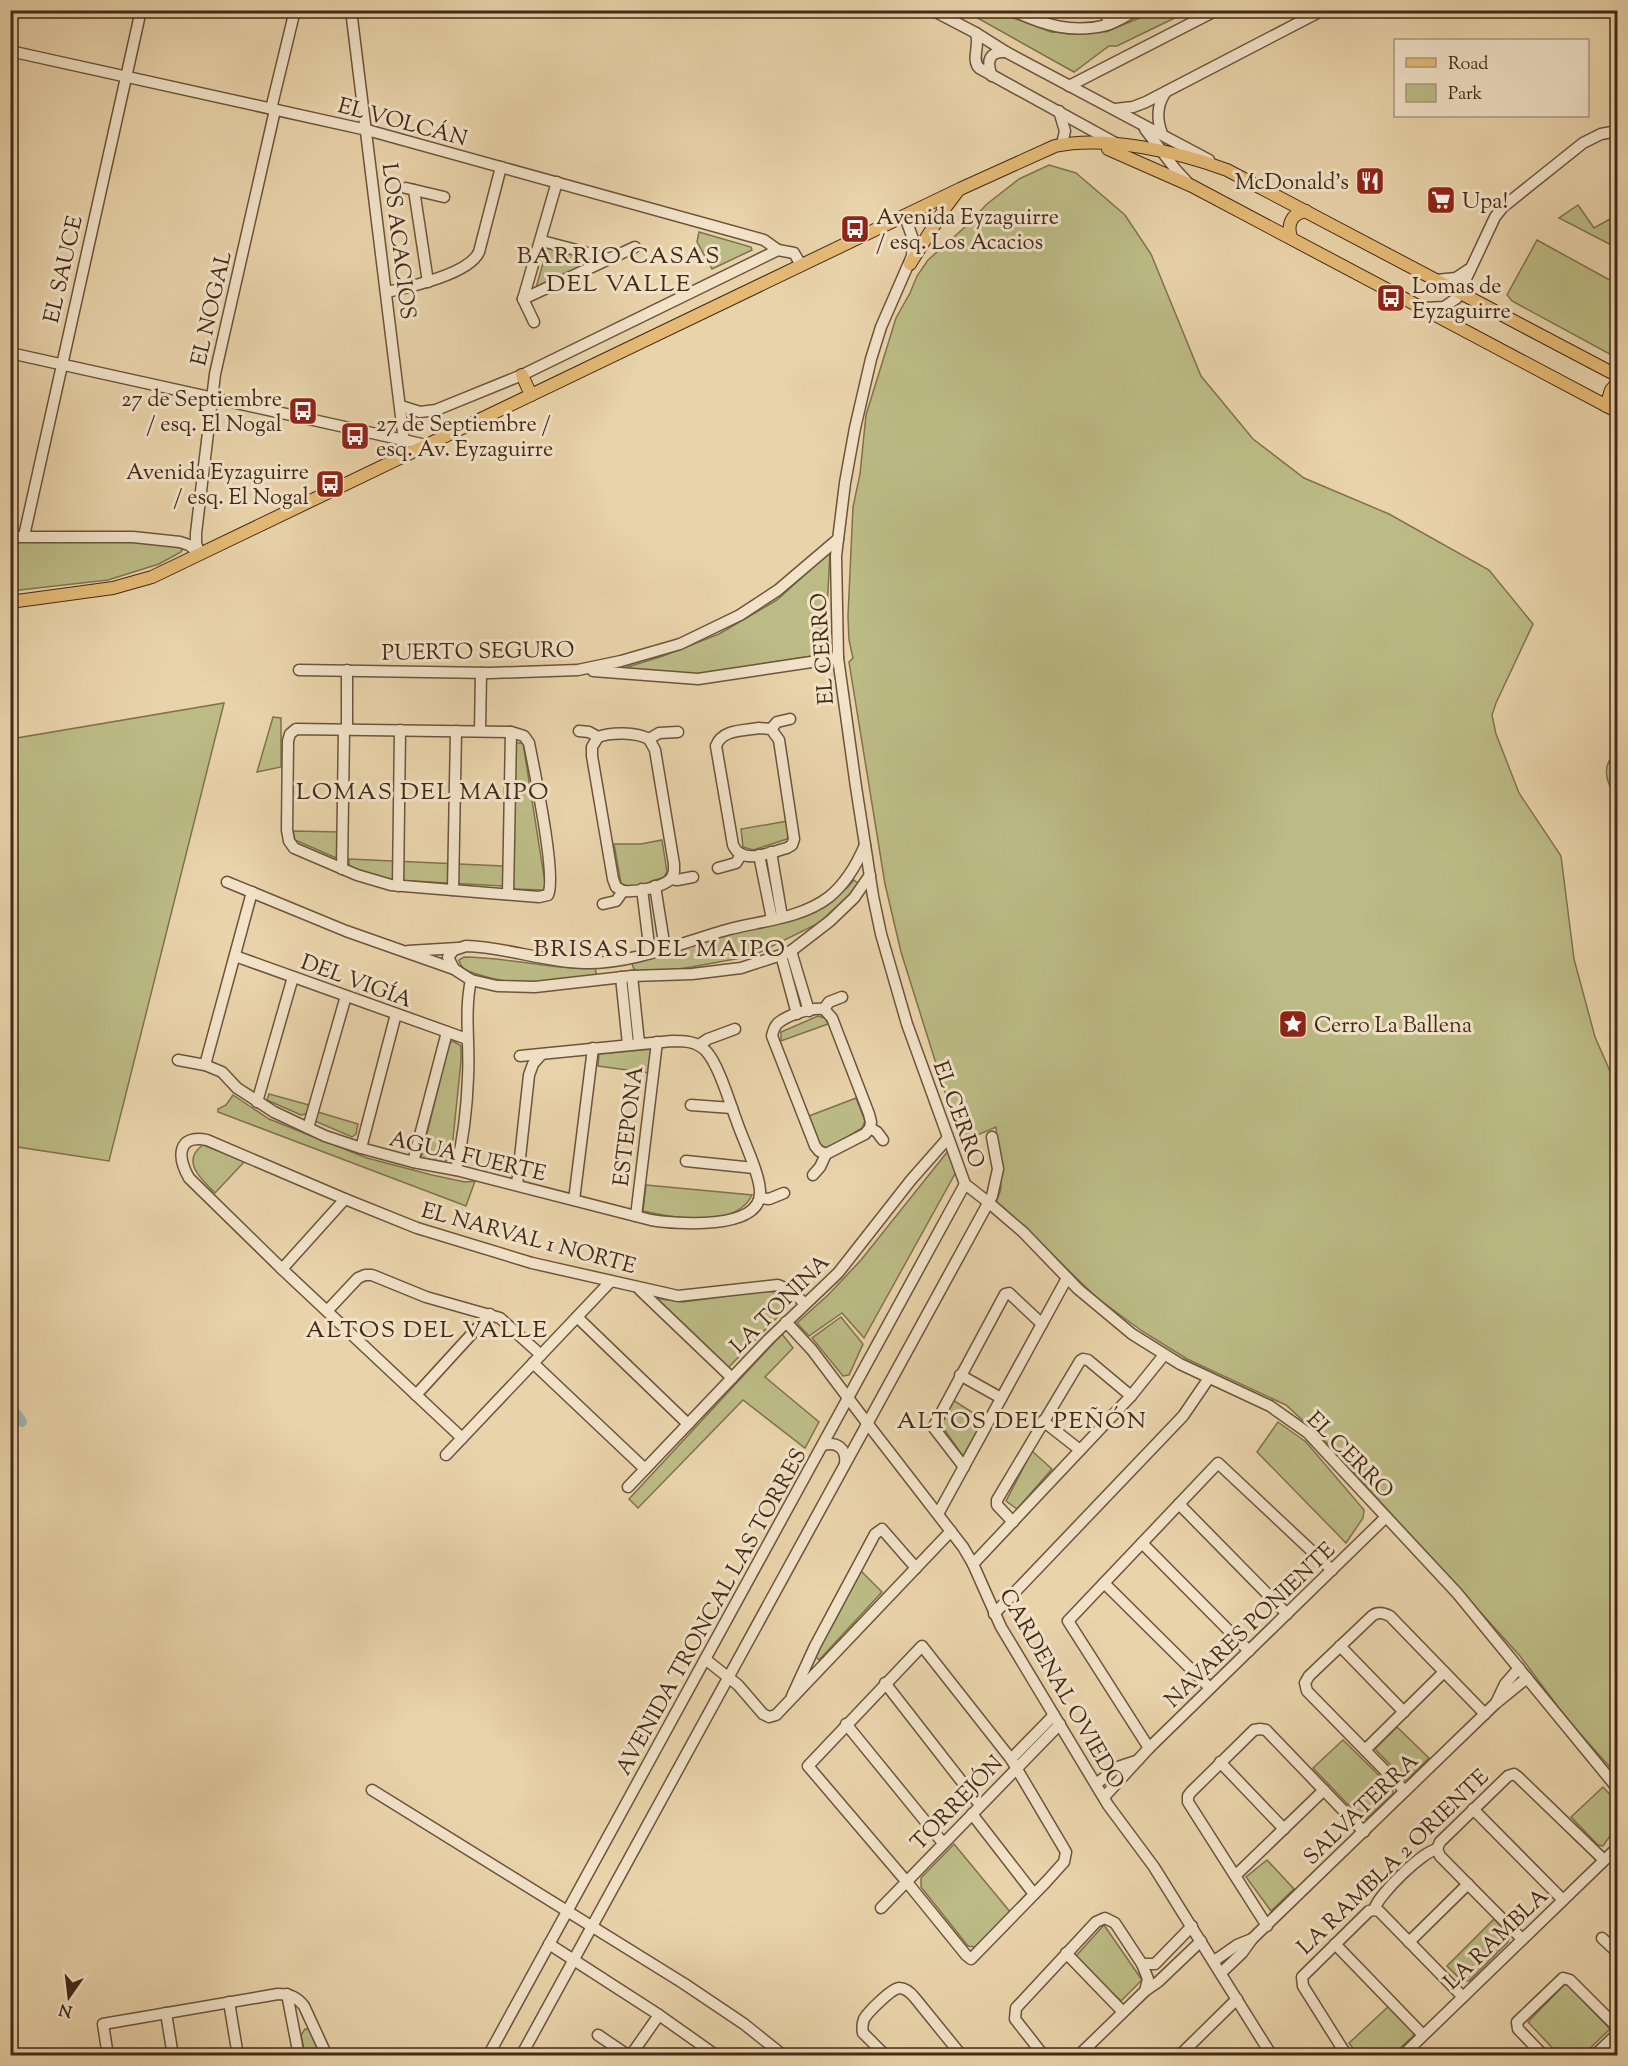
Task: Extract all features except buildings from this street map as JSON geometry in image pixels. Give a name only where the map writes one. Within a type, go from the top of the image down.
[{"type":"main road","points":[[1087,142],[1123,154],[1192,186],[1612,409]]},
{"type":"main road","points":[[10,602],[125,586],[152,577],[960,189],[1058,145],[1087,142],[1163,151],[1227,170],[1617,376]]},
{"type":"main road","points":[[910,264],[945,208],[960,189]]},
{"type":"main road","points":[[1291,238],[1290,221],[1295,215],[1306,211]]},
{"type":"main road","points":[[522,375],[531,394]]},
{"type":"main road","points":[[1612,409],[1611,390],[1617,382]]},
{"type":"street","name":"EL SAUCE","points":[[24,536],[141,10]]},
{"type":"street","name":"EL NOGAL","points":[[200,553],[196,544],[196,533],[215,374],[295,10]]},
{"type":"street","name":"LOS ACACIOS","points":[[351,10],[404,441]]},
{"type":"street","points":[[932,10],[1227,170]]},
{"type":"street","points":[[1012,10],[1062,29],[1109,24],[1137,10]]},
{"type":"street","points":[[1105,10],[1109,24]]},
{"type":"street","points":[[1070,86],[1216,10]]},
{"type":"street","points":[[1114,109],[1133,107],[1165,93],[1323,10]]},
{"type":"street","points":[[976,33],[979,46],[975,64],[992,76],[1120,145]]},
{"type":"street","name":"EL VOLCÁN","points":[[10,51],[367,130],[764,240],[778,250],[794,254],[801,265]]},
{"type":"street","points":[[992,76],[988,63],[991,57],[996,52],[1006,52]]},
{"type":"street","points":[[1162,134],[1158,112],[1165,93]]},
{"type":"street","points":[[1058,145],[1065,131],[1059,111]]},
{"type":"street","points":[[1617,111],[1617,118]]},
{"type":"street","points":[[1139,122],[1176,170],[1192,186]]},
{"type":"street","points":[[1422,308],[1439,308],[1448,305],[1460,293],[1495,217],[1503,207],[1583,143],[1600,134],[1617,130]]},
{"type":"street","points":[[387,292],[428,282],[464,267],[477,256],[501,167]]},
{"type":"street","points":[[534,322],[523,299],[542,241],[557,182]]},
{"type":"street","points":[[428,282],[410,189],[444,197]]},
{"type":"street","name":"EL CERRO","points":[[905,216],[914,239],[910,264],[884,318],[871,358],[849,457],[836,572],[838,658],[846,725],[873,896],[897,995],[965,1184],[1023,1232],[1067,1278],[1113,1320],[1164,1355],[1270,1406],[1308,1433],[1457,1593],[1617,1789]]},
{"type":"street","points":[[542,241],[611,259]]},
{"type":"street","points":[[523,299],[635,247]]},
{"type":"street","points":[[401,406],[420,412],[436,410],[522,375],[778,250]]},
{"type":"street","points":[[1436,280],[1456,279],[1471,268]]},
{"type":"street","points":[[10,353],[426,445]]},
{"type":"street","points":[[10,537],[132,537],[175,541],[189,545],[200,553]]},
{"type":"street","name":"PUERTO SEGURO","points":[[299,670],[481,673],[578,670],[645,656],[680,644],[740,615],[778,590],[838,539]]},
{"type":"street","points":[[578,670],[698,679],[838,658]]},
{"type":"street","points":[[342,869],[347,670]]},
{"type":"street","points":[[480,731],[481,673]]},
{"type":"street","points":[[769,729],[779,740],[794,842],[787,848],[751,857],[741,855],[733,845],[716,753],[718,740],[726,734],[769,729],[777,722],[790,719]]},
{"type":"street","points":[[296,729],[400,730],[511,732],[524,736],[529,743],[546,846],[551,883],[548,895],[539,897],[381,883],[294,848],[287,830],[288,741],[291,732],[296,729]]},
{"type":"street","points":[[398,886],[400,730]]},
{"type":"street","points":[[453,890],[456,731]]},
{"type":"street","points":[[579,731],[589,732],[598,737]]},
{"type":"street","points":[[508,894],[511,732]]},
{"type":"street","points":[[649,739],[655,750],[674,872],[671,879],[665,883],[623,891],[616,887],[613,879],[592,747],[598,737],[605,735],[633,735],[649,739],[659,733],[678,732]]},
{"type":"street","points":[[401,951],[481,947],[582,963],[602,963],[650,953],[813,907],[829,897],[842,884],[854,868],[865,845]]},
{"type":"street","points":[[765,854],[777,918]]},
{"type":"street","points":[[718,868],[736,863],[741,855]]},
{"type":"street","points":[[227,882],[346,931],[454,969],[471,980],[497,986],[535,987],[626,976],[692,974],[741,968],[786,953],[830,921],[854,898],[870,875]]},
{"type":"street","points":[[671,879],[693,877]]},
{"type":"street","points":[[655,886],[665,949]]},
{"type":"street","points":[[642,889],[650,953]]},
{"type":"street","points":[[603,904],[616,901],[623,891]]},
{"type":"street","points":[[205,1065],[252,892]]},
{"type":"street","points":[[854,898],[873,896]]},
{"type":"street","points":[[454,969],[448,957],[460,947]]},
{"type":"street","points":[[786,953],[809,1011]]},
{"type":"street","points":[[786,953],[797,1014]]},
{"type":"street","name":"DEL VIGÍA","points":[[235,956],[467,1039]]},
{"type":"street","points":[[626,976],[633,1044]]},
{"type":"street","points":[[257,1102],[293,977]]},
{"type":"street","points":[[456,1170],[468,1077],[467,1000],[471,980]]},
{"type":"street","points":[[308,1128],[346,996]]},
{"type":"street","points":[[826,1154],[815,1146],[774,1041],[774,1029],[779,1022],[797,1014],[824,1009],[829,1002],[842,997]]},
{"type":"street","points":[[813,1175],[826,1154],[865,1134],[870,1128],[870,1118],[841,1040],[832,1018],[824,1009]]},
{"type":"street","points":[[361,1148],[396,1014]]},
{"type":"street","points":[[699,1045],[708,1039],[735,1029]]},
{"type":"street","points":[[412,1162],[447,1032]]},
{"type":"street","points":[[520,1056],[657,1042],[688,1041],[699,1045],[713,1062],[732,1108],[754,1168],[760,1188],[760,1198],[769,1198],[784,1193]]},
{"type":"street","name":"ESTEPONA","points":[[636,1216],[657,1042]]},
{"type":"street","points":[[574,1200],[593,1048]]},
{"type":"street","points":[[516,1185],[529,1075],[533,1064],[541,1055]]},
{"type":"street","name":"AGUA FUERTE","points":[[178,1060],[205,1065],[222,1072],[237,1088],[257,1102],[308,1128],[361,1148],[636,1216],[673,1223],[710,1223],[746,1213],[760,1198]]},
{"type":"street","points":[[691,1105],[732,1108]]},
{"type":"street","points":[[870,1128],[877,1132],[883,1140]]},
{"type":"street","name":"AVENIDA TRONCAL LAS TORRES","points":[[520,2055],[988,1202],[996,1186],[998,1169],[992,1137]]},
{"type":"street","name":"EL NARVAL 1 NORTE","points":[[282,1269],[189,1178],[182,1166],[183,1146],[189,1140],[196,1138],[207,1140],[417,1228],[532,1263],[678,1296],[777,1285],[792,1291],[805,1304]]},
{"type":"street","name":"LA TONINA","points":[[628,1487],[786,1322],[846,1264],[911,1180],[948,1138]]},
{"type":"street","points":[[686,1161],[754,1168]]},
{"type":"street","name":"AVENIDA TRONCAL LAS TORRES","points":[[488,2055],[965,1184]]},
{"type":"street","points":[[345,1199],[282,1269],[462,1438]]},
{"type":"street","points":[[327,1311],[358,1278],[368,1275],[426,1297],[490,1314],[507,1323],[541,1355]]},
{"type":"street","points":[[938,1514],[1067,1278]]},
{"type":"street","points":[[446,1455],[611,1281]]},
{"type":"street","points":[[637,1287],[732,1378]]},
{"type":"street","points":[[964,1467],[934,1426],[1005,1294],[1009,1293],[1042,1324]]},
{"type":"street","points":[[416,1395],[490,1314]]},
{"type":"street","points":[[577,1317],[688,1424]]},
{"type":"street","name":"CARDENAL OVIEDO","points":[[786,1322],[812,1350],[951,1531],[973,1564],[994,1614],[1096,1784],[1154,1867],[1272,2055]]},
{"type":"street","points":[[973,1564],[1131,1396],[1164,1355]]},
{"type":"street","points":[[1013,1522],[996,1503],[1044,1420],[1083,1359],[1088,1360],[1131,1396]]},
{"type":"street","points":[[533,1364],[645,1469]]},
{"type":"street","points":[[960,1375],[1001,1398]]},
{"type":"street","points":[[994,1614],[1183,1416],[1209,1378]]},
{"type":"street","points":[[1044,1420],[1080,1450]]},
{"type":"street","points":[[823,1445],[831,1443],[839,1446],[844,1452],[845,1463]]},
{"type":"street","points":[[1149,1748],[1068,1621],[1218,1463],[1332,1570]]},
{"type":"street","points":[[1179,1504],[1287,1614]]},
{"type":"street","name":"NAVARES PONIENTE","points":[[1104,1797],[1149,1748],[1386,1517]]},
{"type":"street","points":[[791,1701],[794,1689],[815,1646],[875,1534],[882,1528],[916,1568]]},
{"type":"street","points":[[705,1659],[728,1675],[766,1716],[776,1715],[951,1531]]},
{"type":"street","points":[[1142,1543],[1249,1651]]},
{"type":"street","points":[[1104,1583],[1210,1688]]},
{"type":"street","points":[[1406,1791],[1308,1691],[1305,1683],[1309,1676],[1372,1616],[1378,1612],[1383,1613],[1390,1616],[1485,1714]]},
{"type":"street","points":[[922,1646],[1014,1764],[1066,1852],[1064,1862],[971,1959],[808,1766],[846,1724],[922,1646]]},
{"type":"street","points":[[1340,1646],[1404,1712]]},
{"type":"street","name":"SALVATERRA","points":[[1495,1704],[1505,1684],[1519,1668]]},
{"type":"street","points":[[1365,1750],[1444,1672]]},
{"type":"street","name":"SALVATERRA","points":[[1214,1961],[1267,1926],[1495,1704],[1527,1678]]},
{"type":"street","points":[[885,1683],[980,1805]]},
{"type":"street","name":"TORREJÓN","points":[[881,1908],[972,1814],[1014,1764],[1057,1719]]},
{"type":"street","points":[[846,1724],[943,1843]]},
{"type":"street","points":[[1267,1926],[1191,1808],[1188,1799],[1191,1792],[1220,1762],[1251,1732],[1260,1729],[1268,1732],[1364,1832]]},
{"type":"street","name":"NAVARES PONIENTE","points":[[1096,1784],[1118,1767],[1139,1759]]},
{"type":"street","points":[[1220,1762],[1284,1828]]},
{"type":"street","name":"LA RAMBLA 2 ORIENTE","points":[[1347,2055],[1303,1986],[1304,1975],[1369,1911],[1374,1910],[1380,1898],[1425,1854],[1437,1849],[1440,1842],[1508,1776],[1512,1774],[1518,1777],[1604,1860]]},
{"type":"street","points":[[372,1790],[683,1983],[744,2024],[784,2055]]},
{"type":"street","points":[[1236,1875],[1324,1790]]},
{"type":"street","points":[[1473,1809],[1563,1900]]},
{"type":"street","points":[[972,1814],[1035,1894]]},
{"type":"street","name":"LA RAMBLA","points":[[1402,2055],[1617,1845]]},
{"type":"street","points":[[1437,1849],[1440,1856],[1522,1939]]},
{"type":"street","points":[[1409,1941],[1468,1884]]},
{"type":"street","points":[[1374,1910],[1379,1911],[1463,1997]]},
{"type":"street","points":[[1044,2055],[1017,2021],[1015,2014],[1017,2006],[1096,1922],[1105,1918],[1115,1923],[1142,1964],[1148,1979],[1145,1991]]},
{"type":"street","points":[[1142,1964],[1155,1964],[1192,1926]]},
{"type":"street","name":"SALVATERRA","points":[[1221,1973],[1242,1953],[1252,1938]]},
{"type":"street","points":[[1602,1938],[1617,1953]]},
{"type":"street","points":[[1078,2055],[1201,1941]]},
{"type":"street","points":[[549,1944],[659,2015],[714,2054]]},
{"type":"street","points":[[1335,1944],[1423,2035]]},
{"type":"street","points":[[1066,1953],[1123,2012]]},
{"type":"street","points":[[1544,2055],[1519,2031],[1517,2022],[1563,1978],[1570,1980],[1617,2030],[1594,2055]]},
{"type":"street","points":[[886,2055],[863,2033],[862,2027],[867,2015],[890,1992],[902,1988],[909,1991],[962,2055]]},
{"type":"street","points":[[287,1994],[299,2055]]},
{"type":"street","points":[[108,2055],[103,2024],[287,1994],[299,1999],[304,2006],[327,2055]]},
{"type":"street","points":[[1179,2055],[1237,2000]]},
{"type":"street","points":[[229,2002],[238,2055]]},
{"type":"street","points":[[165,2013],[173,2055]]},
{"type":"street","points":[[598,2035],[631,2055],[659,2015]]},
{"type":"street","points":[[296,2038],[301,2028],[308,2026],[315,2029]]},
{"type":"green space","points":[[965,11],[995,11],[1051,32],[1076,33],[1106,32],[1156,11],[1189,11],[1117,46],[1109,46],[1074,72]]},
{"type":"green space","points":[[1049,165],[1076,173],[1125,215],[1151,254],[1201,376],[1253,439],[1304,478],[1389,514],[1489,570],[1533,624],[1492,715],[1496,734],[1519,793],[1561,856],[1574,959],[1595,1037],[1617,1087],[1617,1775],[1567,1719],[1520,1656],[1326,1442],[1286,1405],[1187,1359],[1142,1331],[1097,1298],[1002,1206],[996,1203],[1001,1189],[996,1127],[975,1136],[959,1137],[901,952],[885,884],[849,662],[853,658],[849,640],[848,616],[853,507],[860,474],[866,415],[896,318],[917,276],[928,260],[987,204],[1019,179]]},
{"type":"green space","points":[[1578,205],[1594,228],[1617,215],[1617,248],[1559,218]]},
{"type":"green space","points":[[699,232],[751,247],[752,250],[712,269],[697,242]]},
{"type":"green space","points":[[1537,240],[1617,284],[1617,358],[1512,301],[1507,295]]},
{"type":"green space","points":[[548,246],[601,260],[535,291]]},
{"type":"green space","points":[[155,540],[183,549],[159,564],[108,580],[11,591],[10,541]]},
{"type":"green space","points":[[830,552],[827,611],[831,653],[696,674],[608,673],[663,656],[719,634],[777,600]]},
{"type":"green space","points":[[224,703],[109,1161],[11,1146],[11,739]]},
{"type":"green space","points":[[273,717],[281,718],[281,767],[257,772]]},
{"type":"green space","points":[[514,743],[523,743],[545,883],[544,890],[513,889]]},
{"type":"green space","points":[[1617,752],[1617,796],[1606,774],[1609,762]]},
{"type":"green space","points":[[788,821],[789,836],[787,839],[753,850],[743,847],[741,829]]},
{"type":"green space","points":[[293,831],[340,832],[341,860],[295,840]]},
{"type":"green space","points":[[662,840],[667,872],[664,877],[630,889],[622,889],[614,844],[641,844]]},
{"type":"green space","points":[[349,859],[503,866],[503,886],[393,880],[349,867]]},
{"type":"green space","points":[[854,880],[860,885],[819,923],[752,956],[680,969],[641,972],[634,969],[632,964],[635,960],[814,912],[847,888]]},
{"type":"green space","points":[[464,957],[595,968],[597,976],[538,982],[495,979],[473,973],[462,967],[459,960]]},
{"type":"green space","points":[[818,1016],[825,1018],[828,1024],[781,1041],[781,1032]]},
{"type":"green space","points":[[453,1041],[461,1046],[461,1061],[451,1158],[444,1162],[421,1158],[449,1043]]},
{"type":"green space","points":[[652,1049],[649,1073],[598,1066],[599,1054]]},
{"type":"green space","points":[[269,1094],[309,1105],[306,1114],[301,1115],[267,1100]]},
{"type":"green space","points":[[233,1095],[269,1119],[367,1158],[432,1175],[465,1182],[475,1181],[466,1206],[218,1112],[218,1109],[226,1105]]},
{"type":"green space","points":[[856,1098],[865,1121],[862,1128],[828,1149],[820,1145],[809,1116]]},
{"type":"green space","points":[[318,1112],[358,1124],[356,1134],[352,1137],[315,1121]]},
{"type":"green space","points":[[203,1145],[245,1161],[215,1193],[199,1176],[193,1164],[196,1151]]},
{"type":"green space","points":[[948,1151],[956,1172],[864,1338],[842,1313],[809,1336],[797,1323],[861,1260]]},
{"type":"green space","points":[[646,1185],[752,1195],[744,1206],[732,1213],[718,1217],[686,1218],[643,1211]]},
{"type":"green space","points":[[764,1291],[786,1293],[793,1301],[728,1368],[653,1298],[683,1302]]},
{"type":"green space","points":[[841,1317],[863,1344],[849,1375],[843,1376],[812,1338]]},
{"type":"green space","points":[[782,1334],[793,1348],[765,1377],[819,1422],[805,1448],[743,1400],[638,1508],[629,1499]]},
{"type":"green space","points":[[953,1400],[984,1420],[963,1456],[941,1425]]},
{"type":"green space","points":[[1278,1422],[1306,1442],[1364,1510],[1363,1518],[1346,1543],[1257,1452]]},
{"type":"green space","points":[[1032,1451],[1052,1469],[1017,1509],[1006,1501]]},
{"type":"green space","points":[[861,1571],[882,1592],[819,1660],[815,1656]]},
{"type":"green space","points":[[1397,1727],[1429,1758],[1406,1781],[1375,1749]]},
{"type":"green space","points":[[1343,1740],[1393,1789],[1393,1794],[1366,1819],[1361,1818],[1313,1768]]},
{"type":"green space","points":[[1603,1787],[1618,1803],[1617,1826],[1603,1846],[1598,1845],[1571,1817]]},
{"type":"green space","points":[[954,1844],[1011,1913],[975,1947],[968,1946],[921,1887],[921,1878]]},
{"type":"green space","points":[[1267,1860],[1294,1889],[1271,1911],[1246,1877]]},
{"type":"green space","points":[[1494,1919],[1510,1935],[1508,1942],[1469,1981],[1461,1980],[1447,1966]]},
{"type":"green space","points":[[1104,1925],[1142,1980],[1121,2001],[1075,1957]]},
{"type":"green space","points":[[1566,1983],[1610,2029],[1583,2055],[1559,2055],[1528,2022]]},
{"type":"green space","points":[[1389,2006],[1414,2033],[1413,2036],[1393,2055],[1358,2055],[1349,2043]]},
{"type":"green space","points":[[305,2029],[310,2029],[322,2055],[305,2055],[301,2035]]},
{"type":"waterway","points":[[10,1405],[22,1422]]},
{"type":"place","name":"McDonald's","points":[[1370,181]]},
{"type":"place","name":"Upa!","points":[[1441,200]]},
{"type":"place","name":"Avenida Eyzaguirre / esq. Los Acacios","points":[[855,229]]},
{"type":"place","name":"Lomas de Eyzaguirre","points":[[1391,298]]},
{"type":"place","name":"27 de Septiembre / esq. El Nogal","points":[[303,411]]},
{"type":"place","name":"27 de Septiembre / esq. Av. Eyzaguirre","points":[[355,436]]},
{"type":"place","name":"Avenida Eyzaguirre / esq. El Nogal","points":[[330,484]]},
{"type":"place","name":"Cerro La Ballena","points":[[1293,1024]]},
{"type":"district","name":"BARRIO CASAS DEL VALLE","points":[[619,269]]},
{"type":"district","name":"LOMAS DEL MAIPO","points":[[423,791]]},
{"type":"district","name":"BRISAS DEL MAIPO","points":[[660,948]]},
{"type":"district","name":"ALTOS DEL VALLE","points":[[427,1329]]},
{"type":"district","name":"ALTOS DEL PEÑÓN","points":[[1022,1420]]}]
